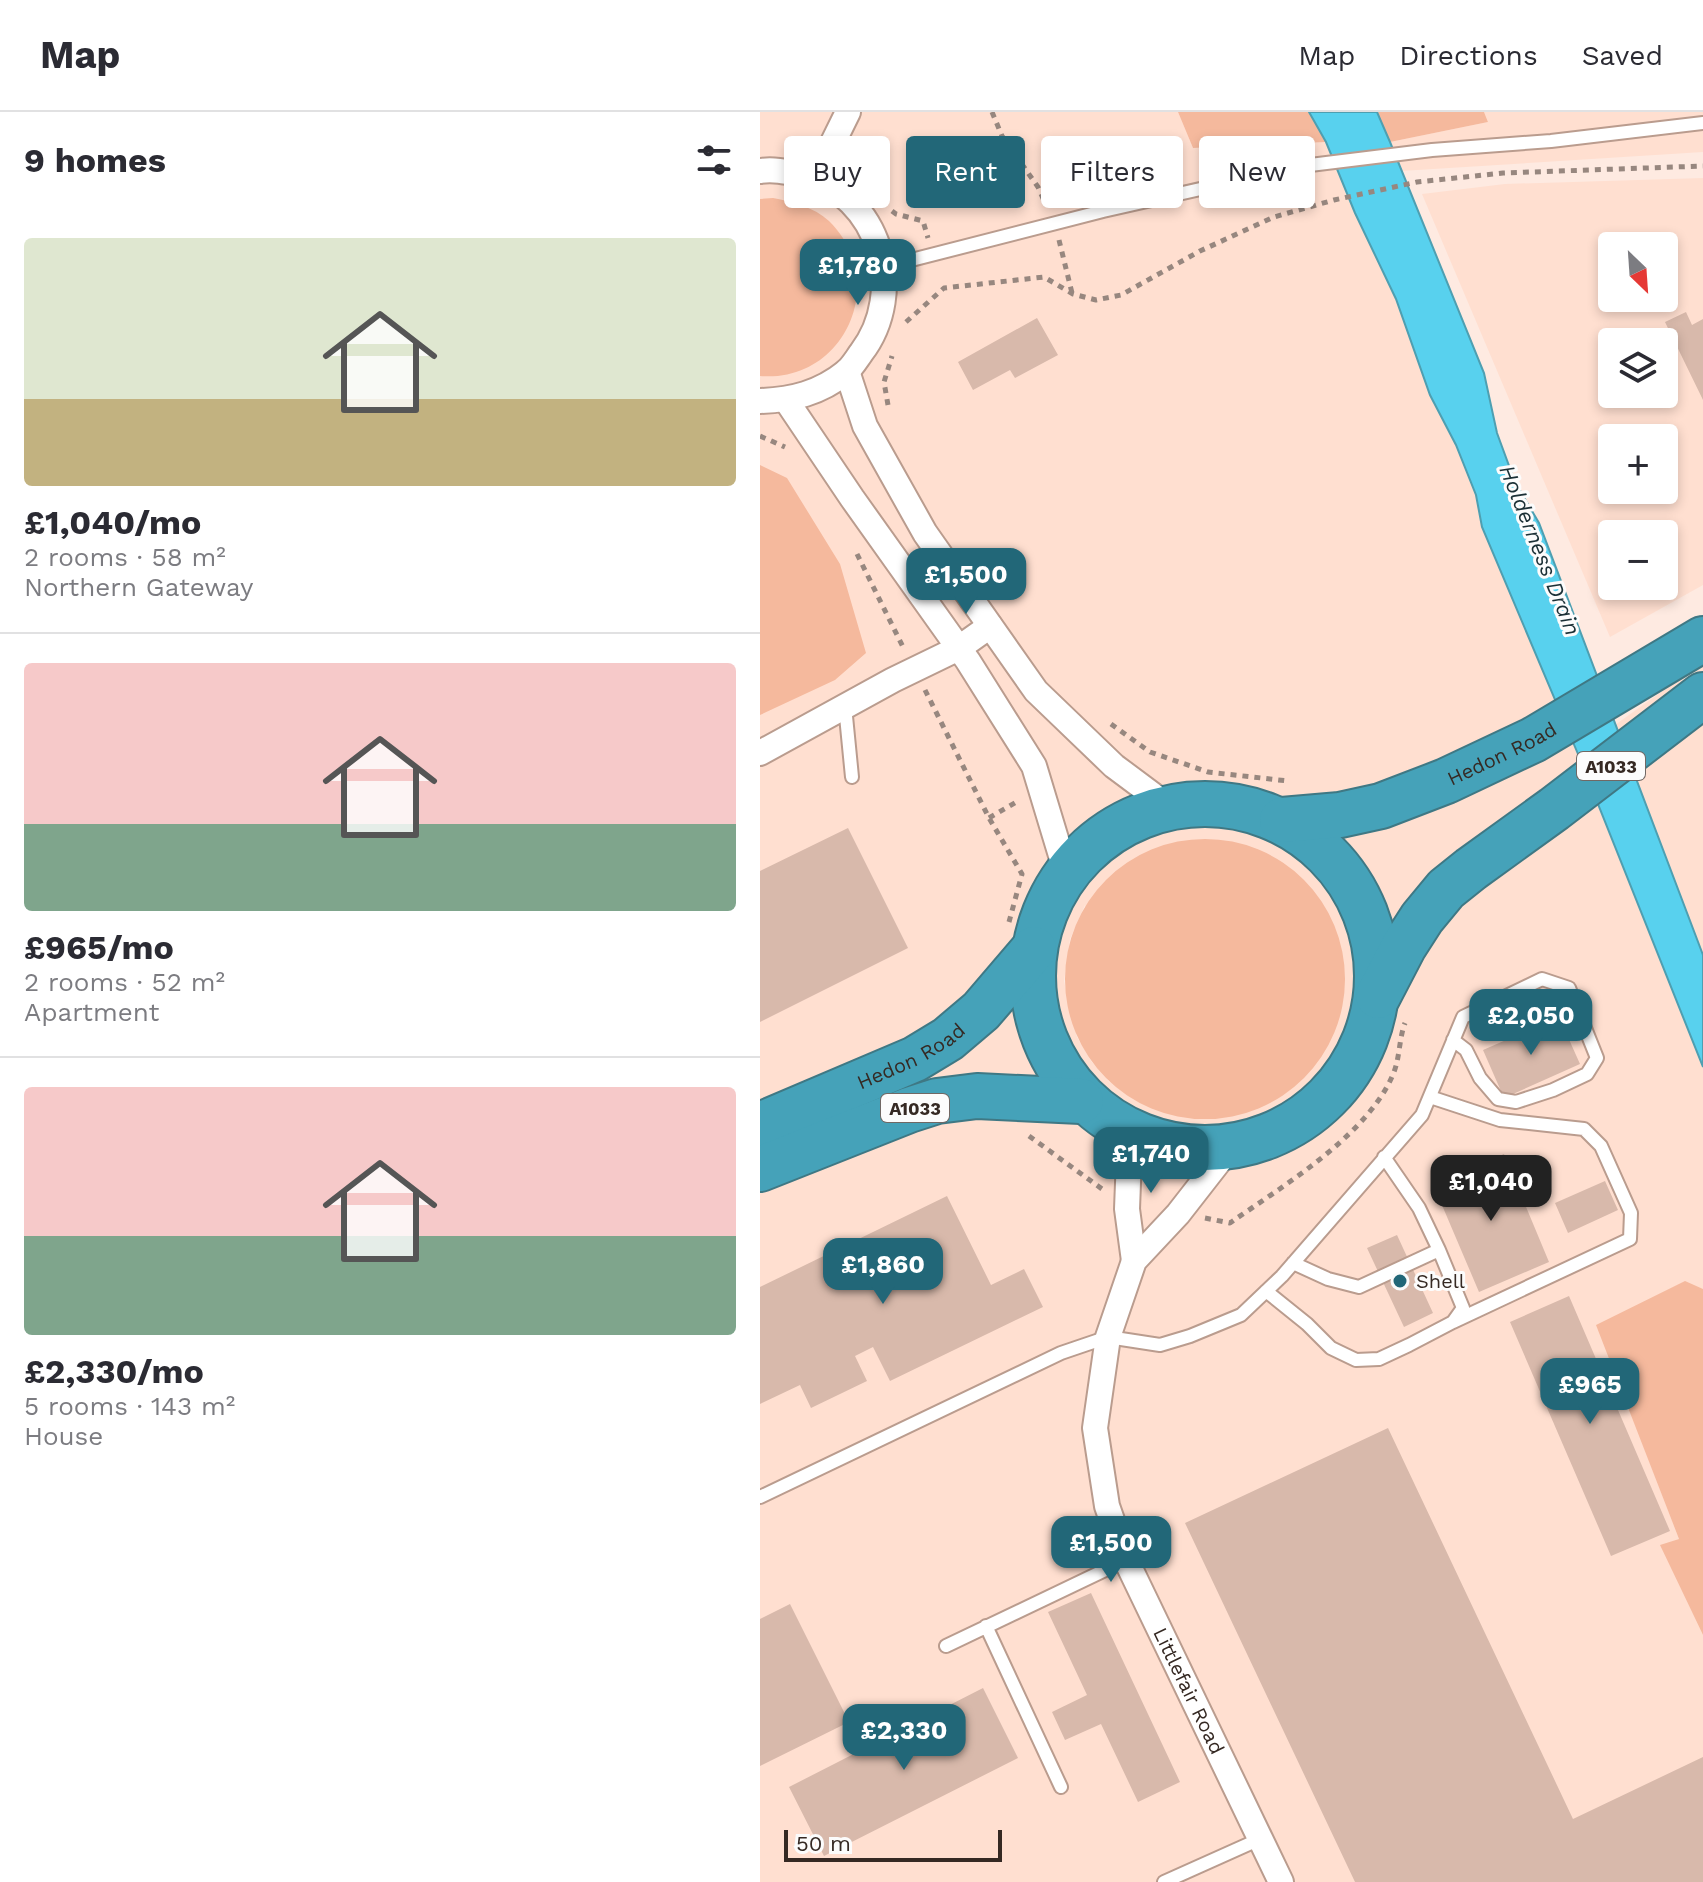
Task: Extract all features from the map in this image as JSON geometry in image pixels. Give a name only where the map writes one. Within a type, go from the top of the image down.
[{"type":"highway","name":"Hedon Road","points":[[1287,801],[1340,815],[1381,806],[1446,781],[1533,740],[1703,639]]},
{"type":"highway","name":"A1033","points":[[1394,1005],[1358,894],[1287,801],[1169,807],[1130,820],[1095,842],[1066,872],[1045,909],[1019,940],[1047,1048],[1081,1101],[1130,1131],[1162,1143],[1197,1148],[1231,1146],[1271,1135],[1307,1116],[1329,1097],[1394,1005],[1410,936],[1446,889],[1703,695]]},
{"type":"highway","name":"Hedon Road","points":[[760,1125],[915,1059],[948,1039],[981,1011],[1019,940]]},
{"type":"highway","name":"A1033","points":[[760,1169],[937,1101],[1003,1096],[1081,1101]]},
{"type":"street","points":[[836,136],[848,112]]},
{"type":"street","points":[[760,171],[784,171]]},
{"type":"street","points":[[760,401],[786,400],[819,390],[847,371],[871,341],[884,305],[884,267],[876,239],[855,208]]},
{"type":"street","points":[[847,371],[865,426],[925,533],[1036,691],[1114,766],[1169,807]]},
{"type":"street","points":[[786,400],[959,648],[1034,766],[1066,872]]},
{"type":"street","points":[[760,753],[959,648],[990,626]]},
{"type":"street","name":"Littlefair Road","points":[[1130,1131],[1127,1209],[1134,1261]]},
{"type":"street","name":"Littlefair Road","points":[[1231,1146],[1178,1214],[1134,1261],[1108,1337],[1095,1428],[1107,1506],[1126,1560],[1281,1882]]},
{"type":"lane","points":[[884,267],[1054,223],[1302,166],[1703,123]]},
{"type":"lane","points":[[845,706],[852,777]]},
{"type":"lane","points":[[760,1497],[1061,1353],[1108,1337],[1160,1345],[1241,1315],[1293,1263],[1422,1115],[1430,1097],[1453,1040],[1463,1017],[1542,979],[1562,985],[1569,988],[1597,1058],[1587,1074],[1553,1090],[1516,1102],[1498,1099],[1480,1078],[1466,1050],[1453,1040]]},
{"type":"lane","points":[[1266,1291],[1331,1348],[1356,1360],[1379,1359],[1630,1239],[1631,1213],[1601,1146],[1584,1129],[1500,1120],[1430,1097]]},
{"type":"lane","points":[[1384,1157],[1419,1208],[1439,1250],[1463,1308],[1453,1322]]},
{"type":"lane","points":[[1293,1263],[1328,1279],[1359,1287],[1439,1250]]},
{"type":"lane","points":[[946,1646],[1126,1560]]},
{"type":"lane","points":[[986,1626],[1061,1787]]},
{"type":"lane","points":[[1164,1882],[1260,1839]]},
{"type":"path","points":[[992,112],[1002,136],[1038,187],[1054,223],[1073,294]]},
{"type":"path","points":[[902,326],[944,288],[1044,277],[1073,294],[1096,300],[1121,295],[1200,251],[1274,217],[1417,182],[1503,173],[1703,166]]},
{"type":"path","points":[[888,208],[896,214],[923,221],[933,255]]},
{"type":"path","points":[[889,407],[884,382],[893,354]]},
{"type":"path","points":[[760,436],[787,448]]},
{"type":"path","points":[[853,546],[989,818],[1022,874],[1012,919],[1019,940]]},
{"type":"path","points":[[1099,715],[1150,752],[1287,801]]},
{"type":"path","points":[[1178,1214],[1230,1223],[1320,1161],[1371,1111],[1394,1071],[1403,1026],[1394,1005]]},
{"type":"path","points":[[1003,1096],[997,1113],[1127,1209]]},
{"type":"shaded area","points":[[760,112],[1178,112],[1193,148],[1199,148],[1199,208],[1315,208],[1315,142],[1326,142],[1355,213],[1396,299],[1430,395],[1456,445],[1476,495],[1483,526],[1703,1067],[1703,1289],[1684,1282],[1597,1325],[1679,1539],[1661,1546],[1703,1635],[1703,1882],[760,1882]],"holes":[[[1085,905],[1110,1083],[1091,1061],[1077,1037],[1064,981],[1070,939]]]},
{"type":"shaded area","points":[[1178,112],[1309,112],[1326,142],[1315,142],[1315,136],[1199,136],[1199,148],[1193,148]]},
{"type":"shaded area","points":[[1377,112],[1484,112],[1488,122],[1390,142]]},
{"type":"shaded area","points":[[1484,112],[1703,112],[1703,152],[1401,171],[1390,142],[1488,122]]},
{"type":"shaded area","points":[[1703,178],[1703,585],[1678,599],[1678,520],[1598,520],[1598,600],[1676,600],[1610,637],[1422,194],[1505,184]]},
{"type":"shaded area","points":[[760,199],[784,200],[784,208],[808,208],[823,216],[847,245],[856,272],[856,298],[849,324],[835,346],[815,363],[790,374],[760,376]]},
{"type":"shaded area","points":[[760,465],[787,478],[840,564],[866,653],[835,680],[760,715]]},
{"type":"shaded area","points":[[1703,662],[1703,955],[1615,725]]},
{"type":"shaded area","points":[[1205,839],[1232,842],[1259,850],[1283,863],[1304,880],[1321,901],[1334,925],[1342,952],[1345,979],[1342,1006],[1334,1033],[1321,1057],[1304,1078],[1283,1095],[1259,1108],[1232,1116],[1205,1119],[1178,1116],[1151,1108],[1127,1095],[1106,1078],[1089,1057],[1076,1033],[1068,1006],[1065,979],[1068,952],[1076,925],[1089,901],[1106,880],[1127,863],[1151,850],[1178,842]]},
{"type":"shaded area","points":[[1685,1281],[1703,1289],[1703,1635],[1660,1545],[1679,1539],[1596,1325]]},
{"type":"water","name":"Holderness Drain","points":[[1309,112],[1377,112],[1390,142],[1484,373],[1497,433],[1515,482],[1539,523],[1703,955],[1703,1067],[1578,754],[1482,527],[1476,495],[1456,445],[1430,395],[1396,299],[1355,213],[1326,142]]},
{"type":"building","points":[[1686,312],[1692,325],[1703,319],[1703,400],[1678,349],[1678,328],[1668,328],[1665,322]]},
{"type":"building","points":[[1037,318],[1058,355],[1015,378],[1010,370],[973,390],[958,362]]},
{"type":"building","points":[[848,828],[908,948],[760,1022],[760,871]]},
{"type":"building","points":[[1559,1017],[1580,1064],[1504,1098],[1483,1050]]},
{"type":"building","points":[[1504,1154],[1549,1262],[1479,1292],[1433,1184]]},
{"type":"building","points":[[1605,1181],[1618,1210],[1568,1233],[1555,1203]]},
{"type":"building","points":[[947,1196],[991,1285],[1024,1269],[1043,1307],[890,1381],[873,1347],[855,1356],[867,1381],[811,1408],[800,1385],[760,1404],[760,1287]]},
{"type":"building","name":"Shell","points":[[1397,1235],[1433,1313],[1404,1327],[1367,1248]]},
{"type":"building","points":[[1569,1296],[1670,1531],[1611,1556],[1510,1322]]},
{"type":"building","points":[[1388,1428],[1573,1819],[1703,1757],[1703,1882],[1355,1882],[1185,1523]]},
{"type":"building","points":[[1091,1593],[1180,1782],[1138,1802],[1101,1724],[1065,1740],[1052,1712],[1087,1695],[1048,1612]]},
{"type":"building","points":[[790,1604],[849,1722],[760,1766],[760,1619]]},
{"type":"building","points":[[983,1688],[1018,1758],[824,1856],[789,1787]]},
{"type":"place","name":"Shell","points":[[1400,1281]]}]
